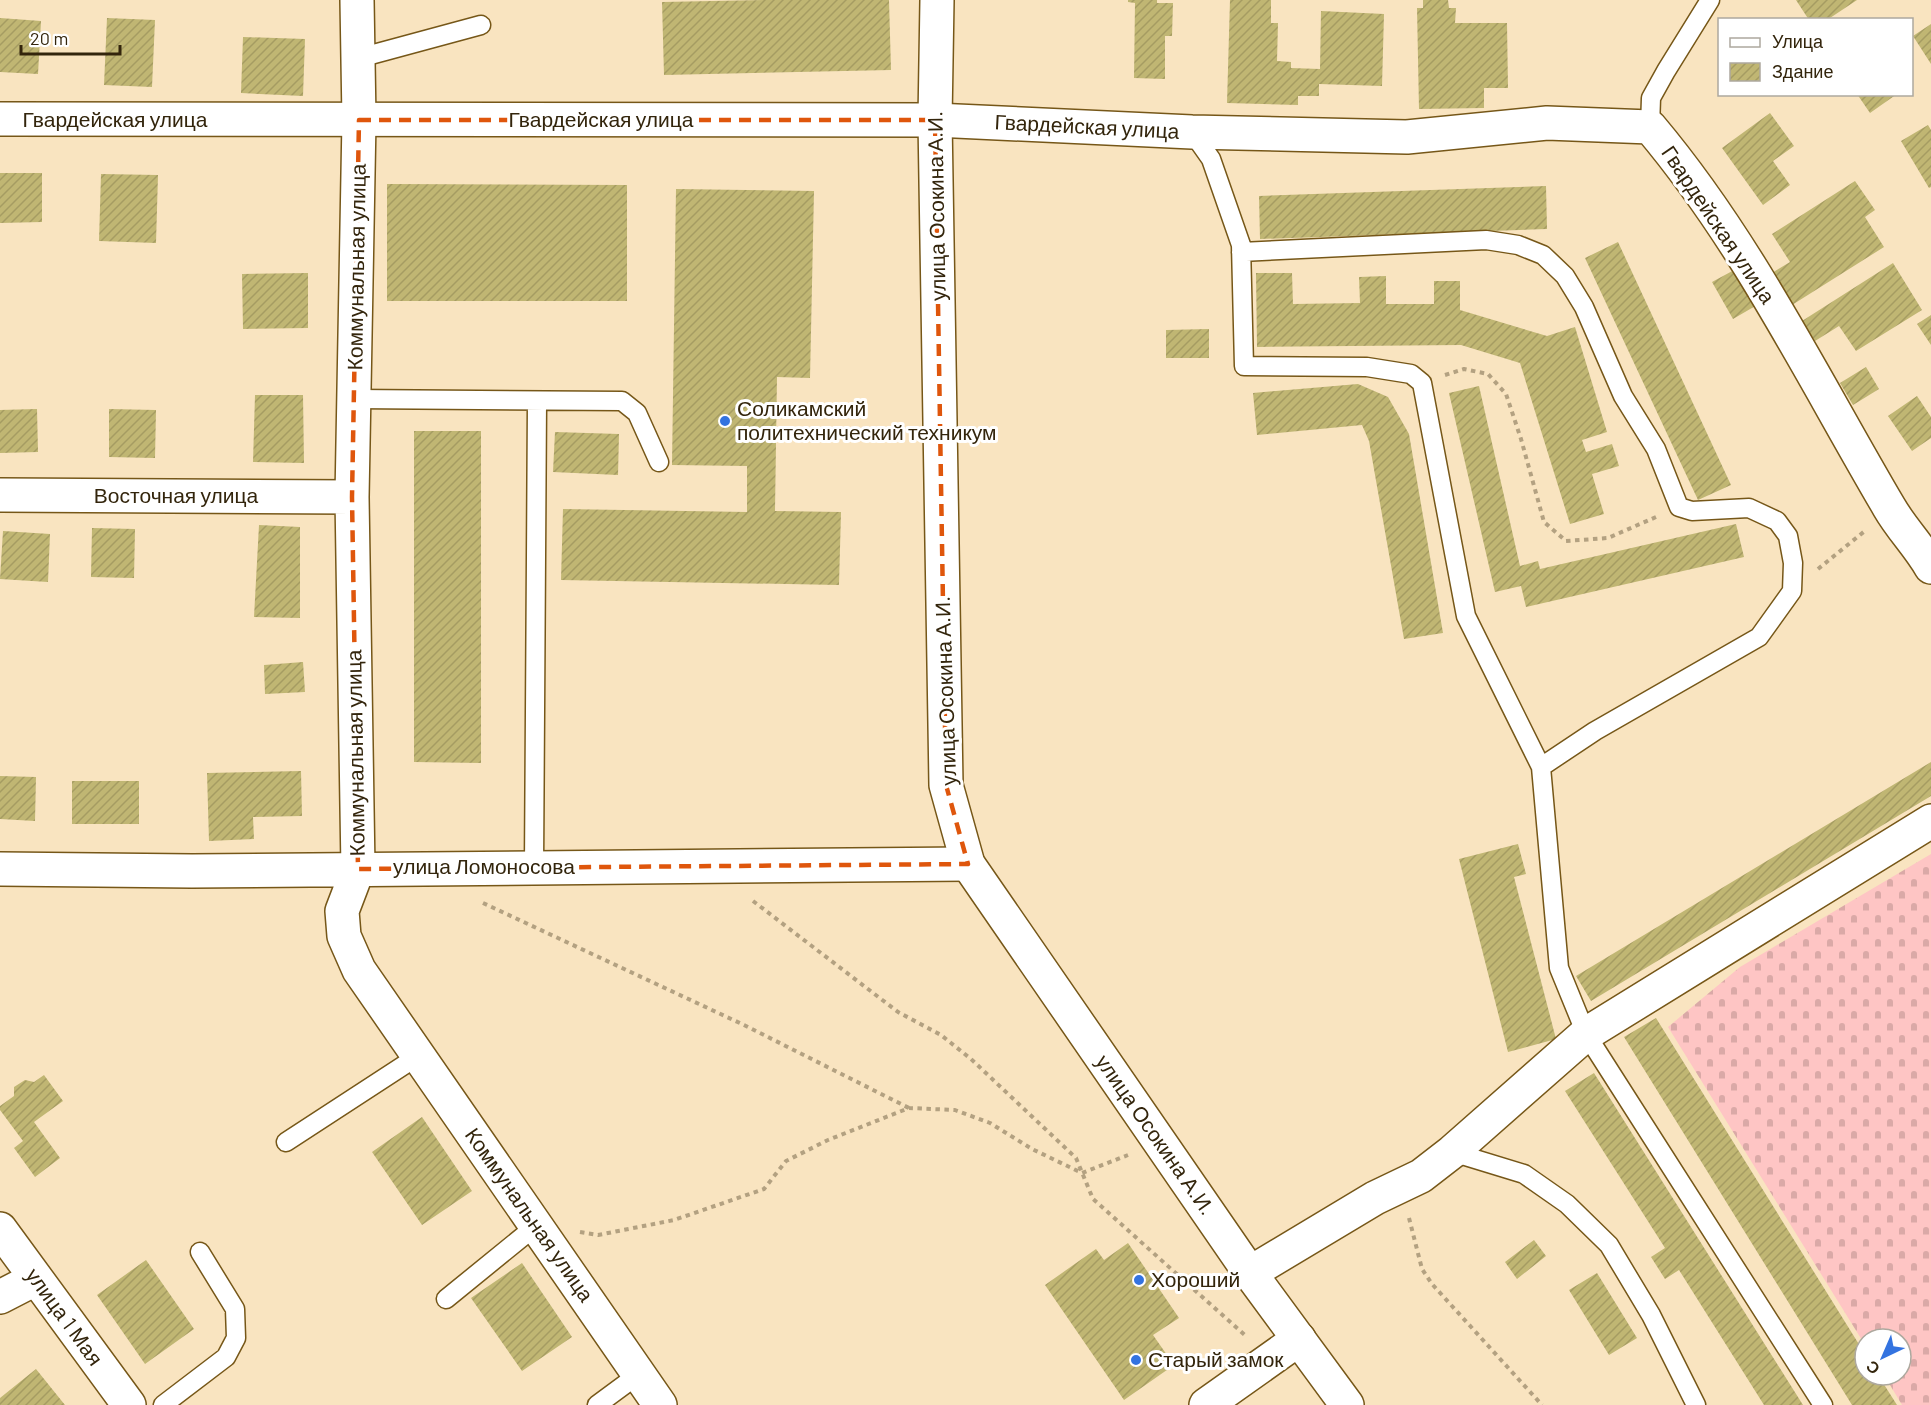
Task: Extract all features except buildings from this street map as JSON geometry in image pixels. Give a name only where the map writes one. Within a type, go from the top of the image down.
[{"type":"street","name":"Коммунальная улица","points":[[357,0],[359,120],[352,497],[358,868],[342,910],[344,936],[359,970],[660,1405]]},
{"type":"street","name":"улица Осокина А.И.","points":[[937,0],[935,120],[946,785],[968,864],[1250,1273],[1286,1348],[1347,1405]]},
{"type":"street","name":"Гвардейская улица","points":[[0,119],[935,120],[1192,132],[1407,137],[1547,123],[1650,127],[1677,159],[1726,229],[1786,327],[1890,510],[1931,567]]},
{"type":"street","name":"Восточная улица","points":[[0,495],[352,497]]},
{"type":"street","points":[[1250,1273],[1375,1198],[1421,1176],[1452,1152],[1586,1034],[1931,821]]},
{"type":"street","name":"улица Ломоносова","points":[[0,868],[192,871],[968,864]]},
{"type":"street","name":"улица 1 Мая","points":[[0,1229],[129,1405]]},
{"type":"street","points":[[0,1297],[35,1279]]},
{"type":"street","points":[[1206,1405],[1286,1348]]},
{"type":"lane","points":[[1650,127],[1651,98],[1666,71],[1708,5],[1721,0]]},
{"type":"lane","points":[[358,58],[481,25]]},
{"type":"lane","points":[[1192,132],[1211,159],[1241,245],[1244,366],[1367,367],[1411,374],[1422,383],[1466,616],[1541,767],[1559,968],[1586,1034],[1823,1405]]},
{"type":"lane","points":[[1241,252],[1486,240],[1518,245],[1543,255],[1565,276],[1584,307],[1623,396],[1656,448],[1679,507],[1692,511],[1749,508],[1777,521],[1788,536],[1793,563],[1792,591],[1759,637],[1595,731],[1541,767]]},
{"type":"lane","points":[[354,399],[622,401],[637,413],[659,462]]},
{"type":"lane","points":[[534,867],[537,402]]},
{"type":"lane","points":[[286,1142],[418,1056]]},
{"type":"lane","points":[[1452,1152],[1524,1174],[1567,1204],[1609,1245],[1651,1315],[1696,1405]]},
{"type":"lane","points":[[446,1299],[537,1225]]},
{"type":"lane","points":[[163,1405],[226,1357],[236,1338],[235,1309],[200,1252]]},
{"type":"lane","points":[[597,1405],[639,1374]]},
{"type":"path","points":[[1422,383],[1464,369],[1488,374],[1506,394],[1544,522],[1566,541],[1608,538],[1679,507]]},
{"type":"path","points":[[1792,591],[1890,510]]},
{"type":"path","points":[[474,898],[744,1025],[909,1108]]},
{"type":"path","points":[[751,899],[898,1012],[941,1035],[971,1059],[1076,1158],[1093,1199],[1230,1323],[1286,1348]]},
{"type":"path","points":[[537,1225],[598,1235],[674,1220],[764,1189],[786,1161],[828,1140],[909,1108],[956,1110],[990,1123],[1032,1149],[1082,1173],[1160,1142]]},
{"type":"path","points":[[1400,1186],[1422,1269],[1452,1307],[1542,1405]]},
{"type":"highlighted area","points":[[359,120],[935,120],[946,785],[968,864],[358,869],[352,497]]},
{"type":"green space","points":[[1931,854],[1931,1405],[1902,1405],[1891,1387],[1913,1387],[1913,1327],[1854,1327],[1668,1027],[1740,967]]},
{"type":"place","name":"Соликамский политехнический техникум","points":[[725,421]]},
{"type":"place","name":"Хороший","points":[[1139,1280]]},
{"type":"place","name":"Старый замок","points":[[1136,1360]]}]
